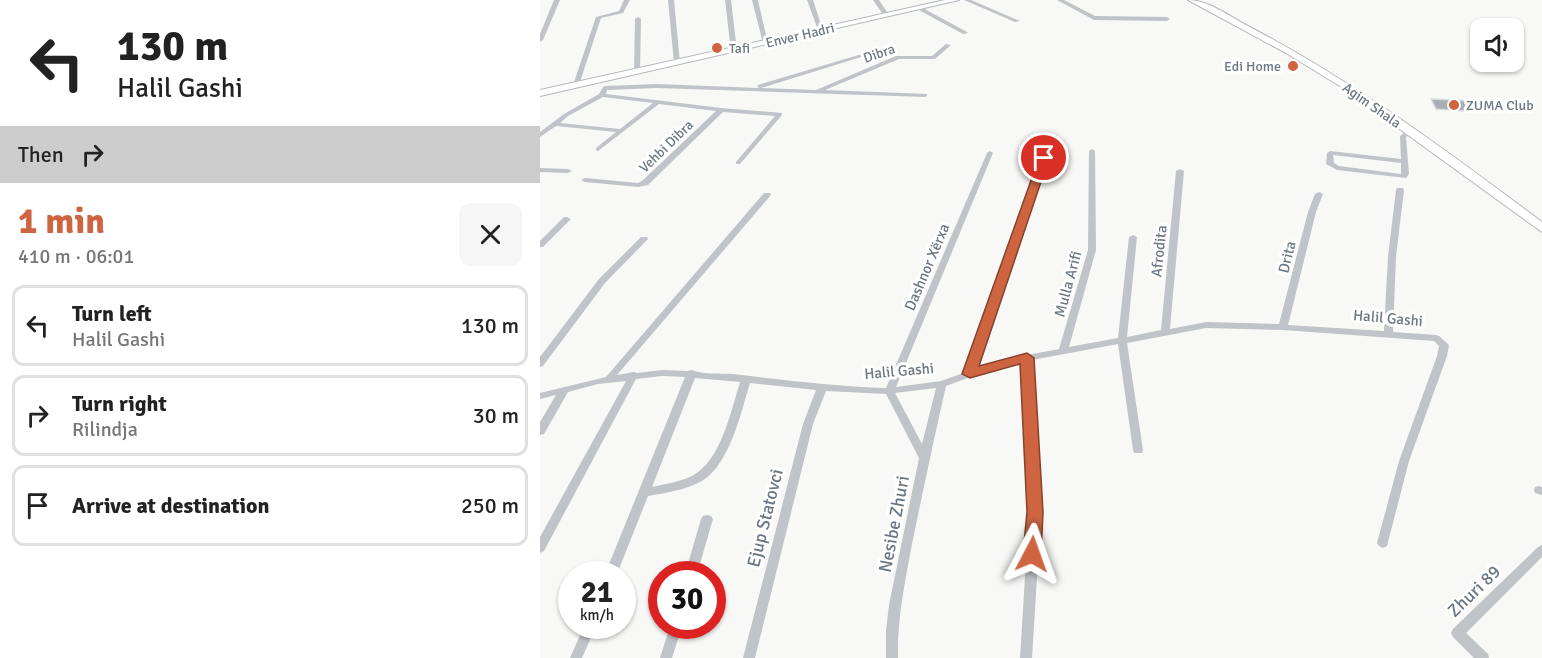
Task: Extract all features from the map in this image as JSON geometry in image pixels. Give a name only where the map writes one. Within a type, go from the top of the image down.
[{"type":"main road","name":"Enver Hadri","points":[[540,93],[576,86],[603,84],[637,72],[955,0]]},
{"type":"main road","name":"Agim Shala","points":[[1191,0],[1249,28],[1336,80],[1542,228]]},
{"type":"main road","name":"Agim Shala","points":[[1203,0],[1256,27],[1354,85],[1542,216]]},
{"type":"street","points":[[540,40],[556,0]]},
{"type":"street","points":[[576,86],[599,17],[621,12],[627,0]]},
{"type":"street","points":[[671,0],[677,63]]},
{"type":"street","points":[[728,0],[734,51]]},
{"type":"street","points":[[755,0],[766,43]]},
{"type":"street","points":[[810,0],[821,30]]},
{"type":"street","points":[[876,0],[886,15]]},
{"type":"street","points":[[967,0],[1017,21]]},
{"type":"street","points":[[1060,0],[1094,18],[1167,19]]},
{"type":"street","points":[[918,8],[965,33]]},
{"type":"street","points":[[540,17],[551,15]]},
{"type":"street","points":[[637,72],[638,19]]},
{"type":"street","name":"Dibra","points":[[815,91],[895,58],[933,58],[948,45]]},
{"type":"street","name":"Dibra","points":[[750,89],[884,49]]},
{"type":"street","points":[[540,135],[602,95],[603,84]]},
{"type":"street","name":"Dibra","points":[[603,84],[925,95]]},
{"type":"street","name":"Vehbi Dibra","points":[[602,95],[721,110],[780,114],[738,163]]},
{"type":"street","points":[[598,149],[657,103]]},
{"type":"street","name":"Vehbi Dibra","points":[[585,180],[638,185],[645,183],[721,110]]},
{"type":"street","points":[[554,124],[618,130]]},
{"type":"street","points":[[1404,161],[1330,153],[1333,166],[1403,176],[1404,161],[1403,136],[1409,131]]},
{"type":"street","name":"Mulla Arifi","points":[[1063,351],[1092,250],[1092,151]]},
{"type":"street","name":"Dashnor Xërxa","points":[[889,391],[990,153]]},
{"type":"street","points":[[970,374],[1044,158]]},
{"type":"street","points":[[1381,158],[1381,173]]},
{"type":"street","points":[[540,170],[568,171]]},
{"type":"street","name":"Afrodita","points":[[1165,333],[1180,171]]},
{"type":"street","points":[[1388,333],[1392,257],[1400,190]]},
{"type":"street","name":"Drita","points":[[1283,327],[1312,212],[1319,194]]},
{"type":"street","points":[[609,380],[767,195]]},
{"type":"street","points":[[540,246],[567,219]]},
{"type":"street","points":[[1133,237],[1122,341],[1138,450]]},
{"type":"street","points":[[540,364],[602,281],[644,239]]},
{"type":"street","name":"Halil Gashi","points":[[540,396],[634,375],[692,374],[822,388],[889,391],[942,384],[1027,358],[1206,325],[1283,327],[1436,338],[1444,345],[1442,356],[1404,461],[1383,543]]},
{"type":"street","points":[[1026,658],[1035,512],[1027,358]]},
{"type":"street","points":[[616,561],[692,374]]},
{"type":"street","points":[[540,548],[634,375]]},
{"type":"street","points":[[645,492],[673,487],[700,477],[718,458],[746,380]]},
{"type":"street","name":"Nesibe Zhuri","points":[[892,658],[896,598],[924,457],[942,384]]},
{"type":"street","name":"Ejup Statovci","points":[[749,658],[805,435],[822,388]]},
{"type":"street","points":[[540,431],[565,389]]},
{"type":"street","points":[[889,391],[924,457]]},
{"type":"street","points":[[695,561],[707,519]]},
{"type":"street","name":"Zhuri 89","points":[[1483,658],[1457,633],[1542,550]]},
{"type":"street","points":[[576,658],[584,639]]},
{"type":"street","points":[[666,658],[672,639]]},
{"type":"building","name":"ZUMA Club","points":[[1431,99],[1471,101],[1479,112],[1436,109]]},
{"type":"place","name":"Tafi","points":[[717,48]]},
{"type":"place","name":"Edi Home","points":[[1293,66]]},
{"type":"place","name":"ZUMA Club","points":[[1454,105]]},
{"type":"route","points":[[1032,554],[1035,512],[1027,358],[970,374],[1044,158]]}]
